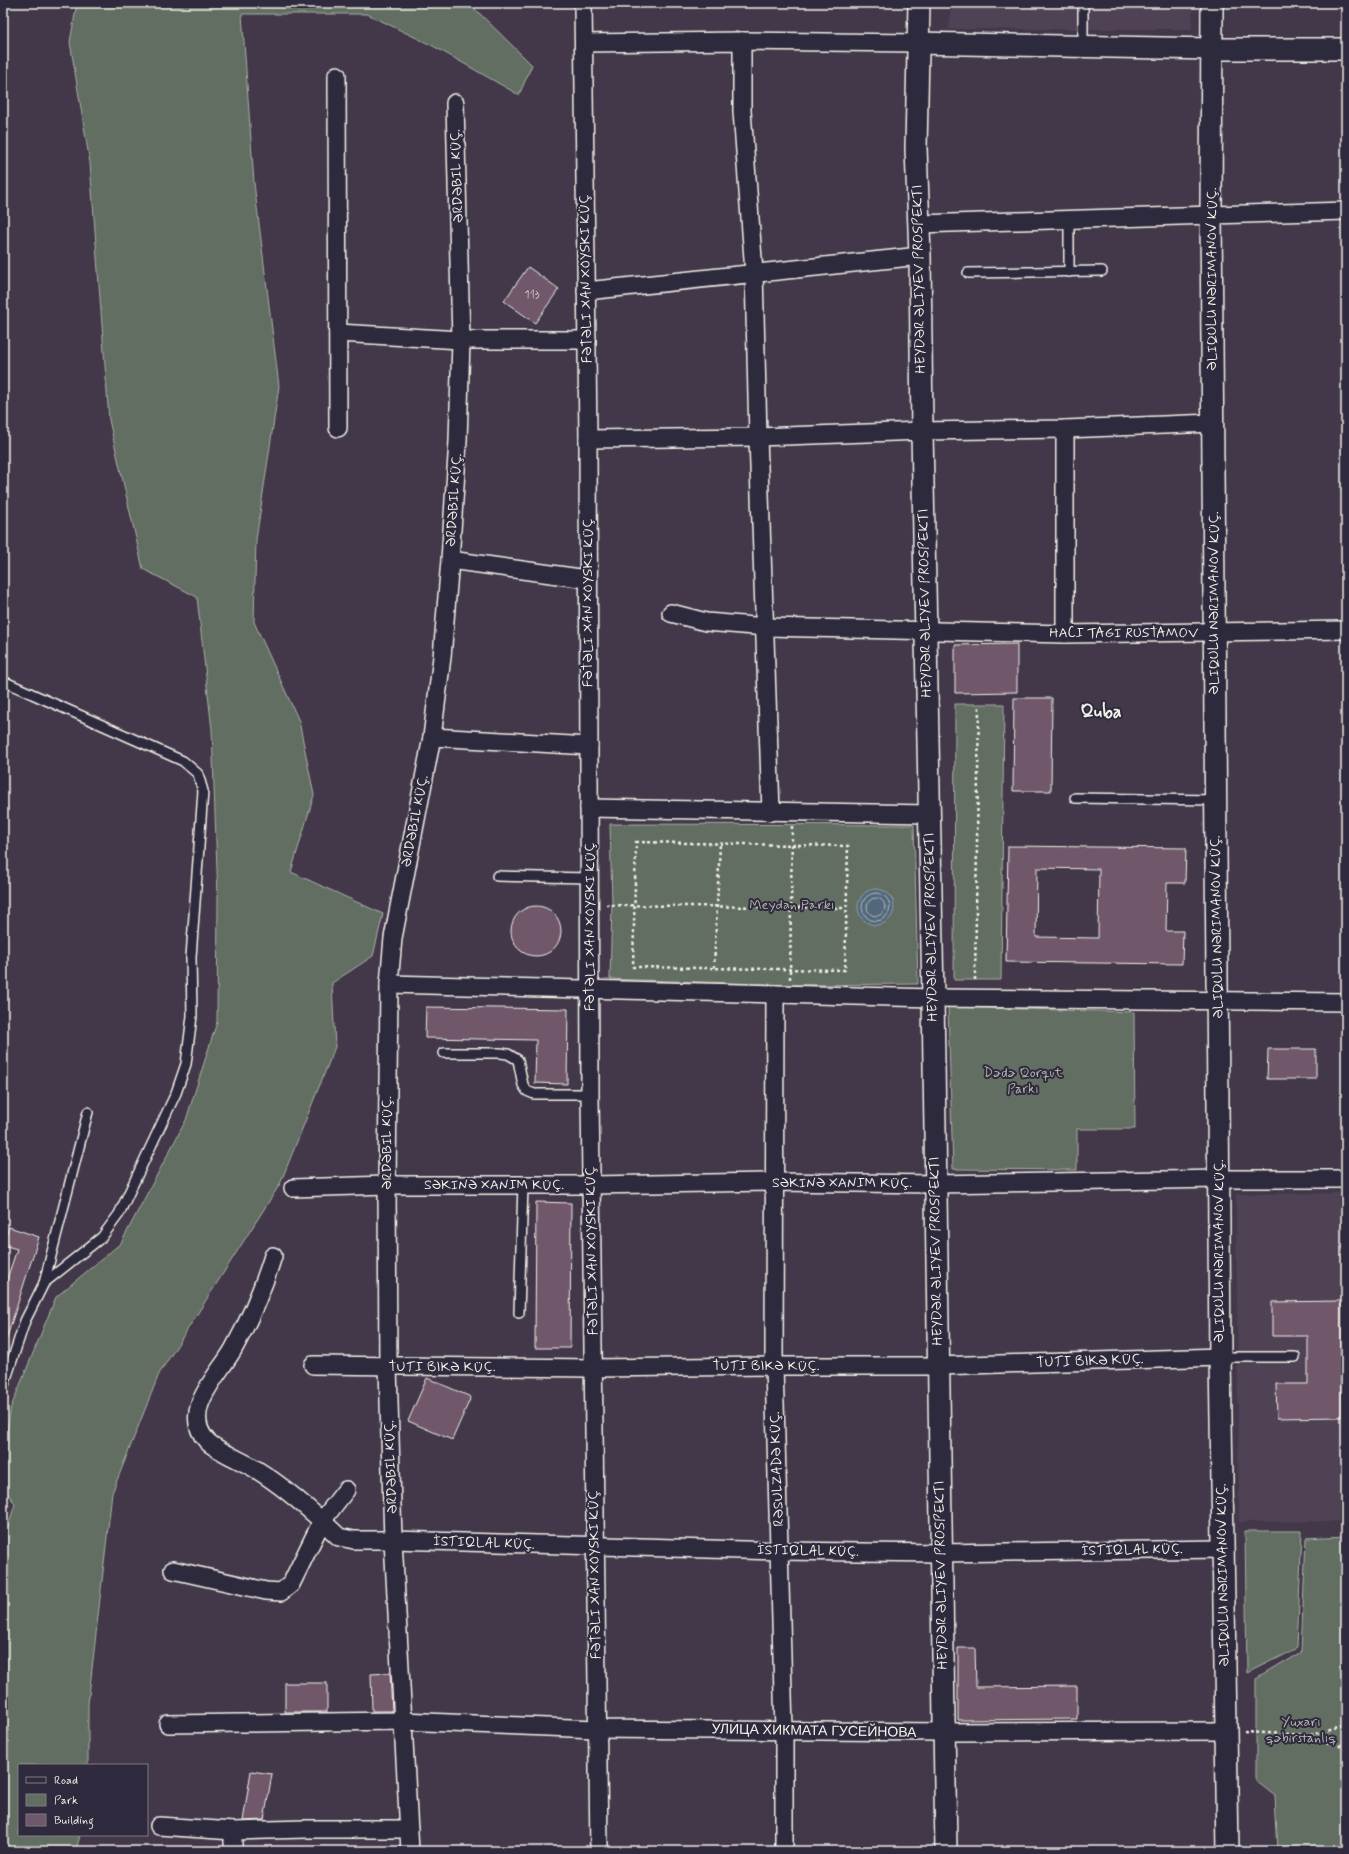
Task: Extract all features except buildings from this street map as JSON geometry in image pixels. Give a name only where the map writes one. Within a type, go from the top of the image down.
[{"type":"street","name":"FƏTƏLI XAN XOYSKI KÜÇ","points":[[583,3],[588,439],[587,579],[590,1094],[596,1729],[599,1851]]},
{"type":"street","name":"HEYDƏR ƏLIYEV PROSPEKTI","points":[[919,3],[916,148],[920,256],[929,814],[934,998],[940,1553],[946,1851]]},
{"type":"street","name":"ƏLIQULU NƏRIMANOV KÜÇ.","points":[[1212,3],[1211,214],[1215,800],[1220,1179],[1220,1357],[1228,1851]]},
{"type":"street","points":[[742,41],[742,111],[754,272],[771,812]]},
{"type":"street","points":[[584,43],[742,41],[1346,50]]},
{"type":"street","points":[[337,75],[338,428]]},
{"type":"street","name":"ƏRDƏBIL KÜÇ.","points":[[410,1851],[393,1540],[388,1367],[387,1185],[389,984],[393,938],[432,737],[442,657],[450,560],[458,441],[461,340],[455,103]]},
{"type":"street","points":[[918,224],[1346,211]]},
{"type":"street","points":[[586,291],[754,272],[920,256]]},
{"type":"street","points":[[338,333],[461,340],[587,340]]},
{"type":"street","points":[[588,439],[758,437],[922,431],[1065,429],[1213,423]]},
{"type":"street","points":[[1065,429],[1065,634]]},
{"type":"street","points":[[450,560],[587,579]]},
{"type":"street","name":"HACI TAGI RUSTAMOV","points":[[671,613],[706,622],[766,627],[1065,634],[1346,630]]},
{"type":"street","points":[[432,737],[589,746]]},
{"type":"street","points":[[589,808],[929,814]]},
{"type":"street","points":[[389,984],[934,998],[1346,1002]]},
{"type":"street","name":"RƏSULZADƏ KÜÇ.","points":[[782,994],[774,1182],[774,1366],[784,1730],[784,1851]]},
{"type":"street","name":"SƏKINƏ XANIM KÜÇ.","points":[[293,1188],[387,1185],[591,1185],[774,1182],[935,1184],[1220,1179],[1346,1179]]},
{"type":"street","points":[[273,1256],[264,1284],[234,1349],[206,1389],[199,1411],[198,1428],[207,1442],[258,1470],[340,1536],[354,1540],[393,1540]]},
{"type":"street","name":"TUTI BIKƏ KÜÇ.","points":[[313,1365],[593,1368],[938,1366],[1220,1357]]},
{"type":"street","points":[[173,1570],[266,1591],[281,1592],[291,1584],[322,1521],[346,1490]]},
{"type":"street","name":"İSTIQLAL KÜÇ.","points":[[393,1540],[780,1551],[940,1553],[1223,1549]]},
{"type":"street","name":"УЛИЦА ХИКМАТА ГУСЕЙНОВА","points":[[168,1724],[402,1721],[596,1729],[943,1732],[1226,1731]]},
{"type":"street","points":[[159,1826],[233,1831],[408,1829]]},
{"type":"street","points":[[233,1831],[233,1851]]},
{"type":"lane","points":[[1083,3],[1083,47]]},
{"type":"lane","points":[[1069,219],[1069,272]]},
{"type":"lane","points":[[968,273],[1102,271]]},
{"type":"lane","points":[[3,681],[183,761],[198,774],[203,791],[191,957],[192,1016],[186,1064],[176,1093],[119,1214],[102,1237],[44,1284]]},
{"type":"lane","points":[[1075,798],[1215,800]]},
{"type":"lane","points":[[497,876],[589,878]]},
{"type":"lane","points":[[444,1052],[508,1054],[518,1060],[523,1085],[526,1091],[534,1094],[590,1094]]},
{"type":"lane","points":[[3,1388],[25,1321],[44,1284],[88,1112]]},
{"type":"lane","points":[[519,1313],[522,1185]]},
{"type":"lane","points":[[1220,1357],[1295,1357]]},
{"type":"path","points":[[975,980],[979,704]]},
{"type":"path","points":[[782,994],[791,969],[793,812]]},
{"type":"path","points":[[636,842],[720,844],[848,846],[845,970],[633,967],[636,842]]},
{"type":"path","points":[[714,968],[719,906],[720,844]]},
{"type":"path","points":[[589,905],[791,906],[846,908]]},
{"type":"path","points":[[1226,1731],[1310,1735],[1346,1725]]},
{"type":"path","points":[[1310,1735],[1346,1750]]},
{"type":"shaded area","points":[[951,3],[1193,3],[1192,29],[949,29]]},
{"type":"shaded area","points":[[1346,1193],[1346,1521],[1239,1522],[1236,1194]]},
{"type":"green space","points":[[77,3],[464,3],[473,7],[532,65],[519,95],[433,46],[367,14],[242,14],[254,183],[279,386],[256,540],[254,622],[299,721],[314,795],[291,872],[383,914],[373,956],[332,983],[335,1047],[280,1184],[159,1374],[112,1493],[88,1704],[88,1764],[18,1764],[18,1836],[80,1836],[76,1851],[3,1851],[3,1543],[15,1504],[3,1486],[3,1453],[11,1407],[56,1297],[121,1243],[186,1120],[217,1022],[218,898],[212,730],[197,597],[143,569],[109,420],[90,163],[70,42]]},
{"type":"green space","points":[[955,704],[1004,704],[1001,980],[954,980]]},
{"type":"green space","name":"Meydan Parkı","points":[[610,824],[914,825],[918,984],[790,985],[610,979],[612,905]]},
{"type":"green space","name":"Dədə Qorqut Parkı","points":[[948,1007],[1134,1012],[1135,1129],[1077,1129],[1077,1170],[953,1169]]},
{"type":"green space","points":[[1245,1531],[1302,1531],[1297,1648],[1247,1673]]},
{"type":"green space","name":"Yuxarı qəbirstanlıq","points":[[1346,1536],[1346,1851],[1278,1851],[1275,1796],[1256,1781],[1256,1679],[1301,1652],[1306,1538]]},
{"type":"water","points":[[879,889],[889,894],[893,900],[893,914],[889,920],[883,924],[873,925],[863,920],[859,914],[858,904],[863,894],[869,890]]},
{"type":"district","name":"Quba","points":[[1101,712]]}]
